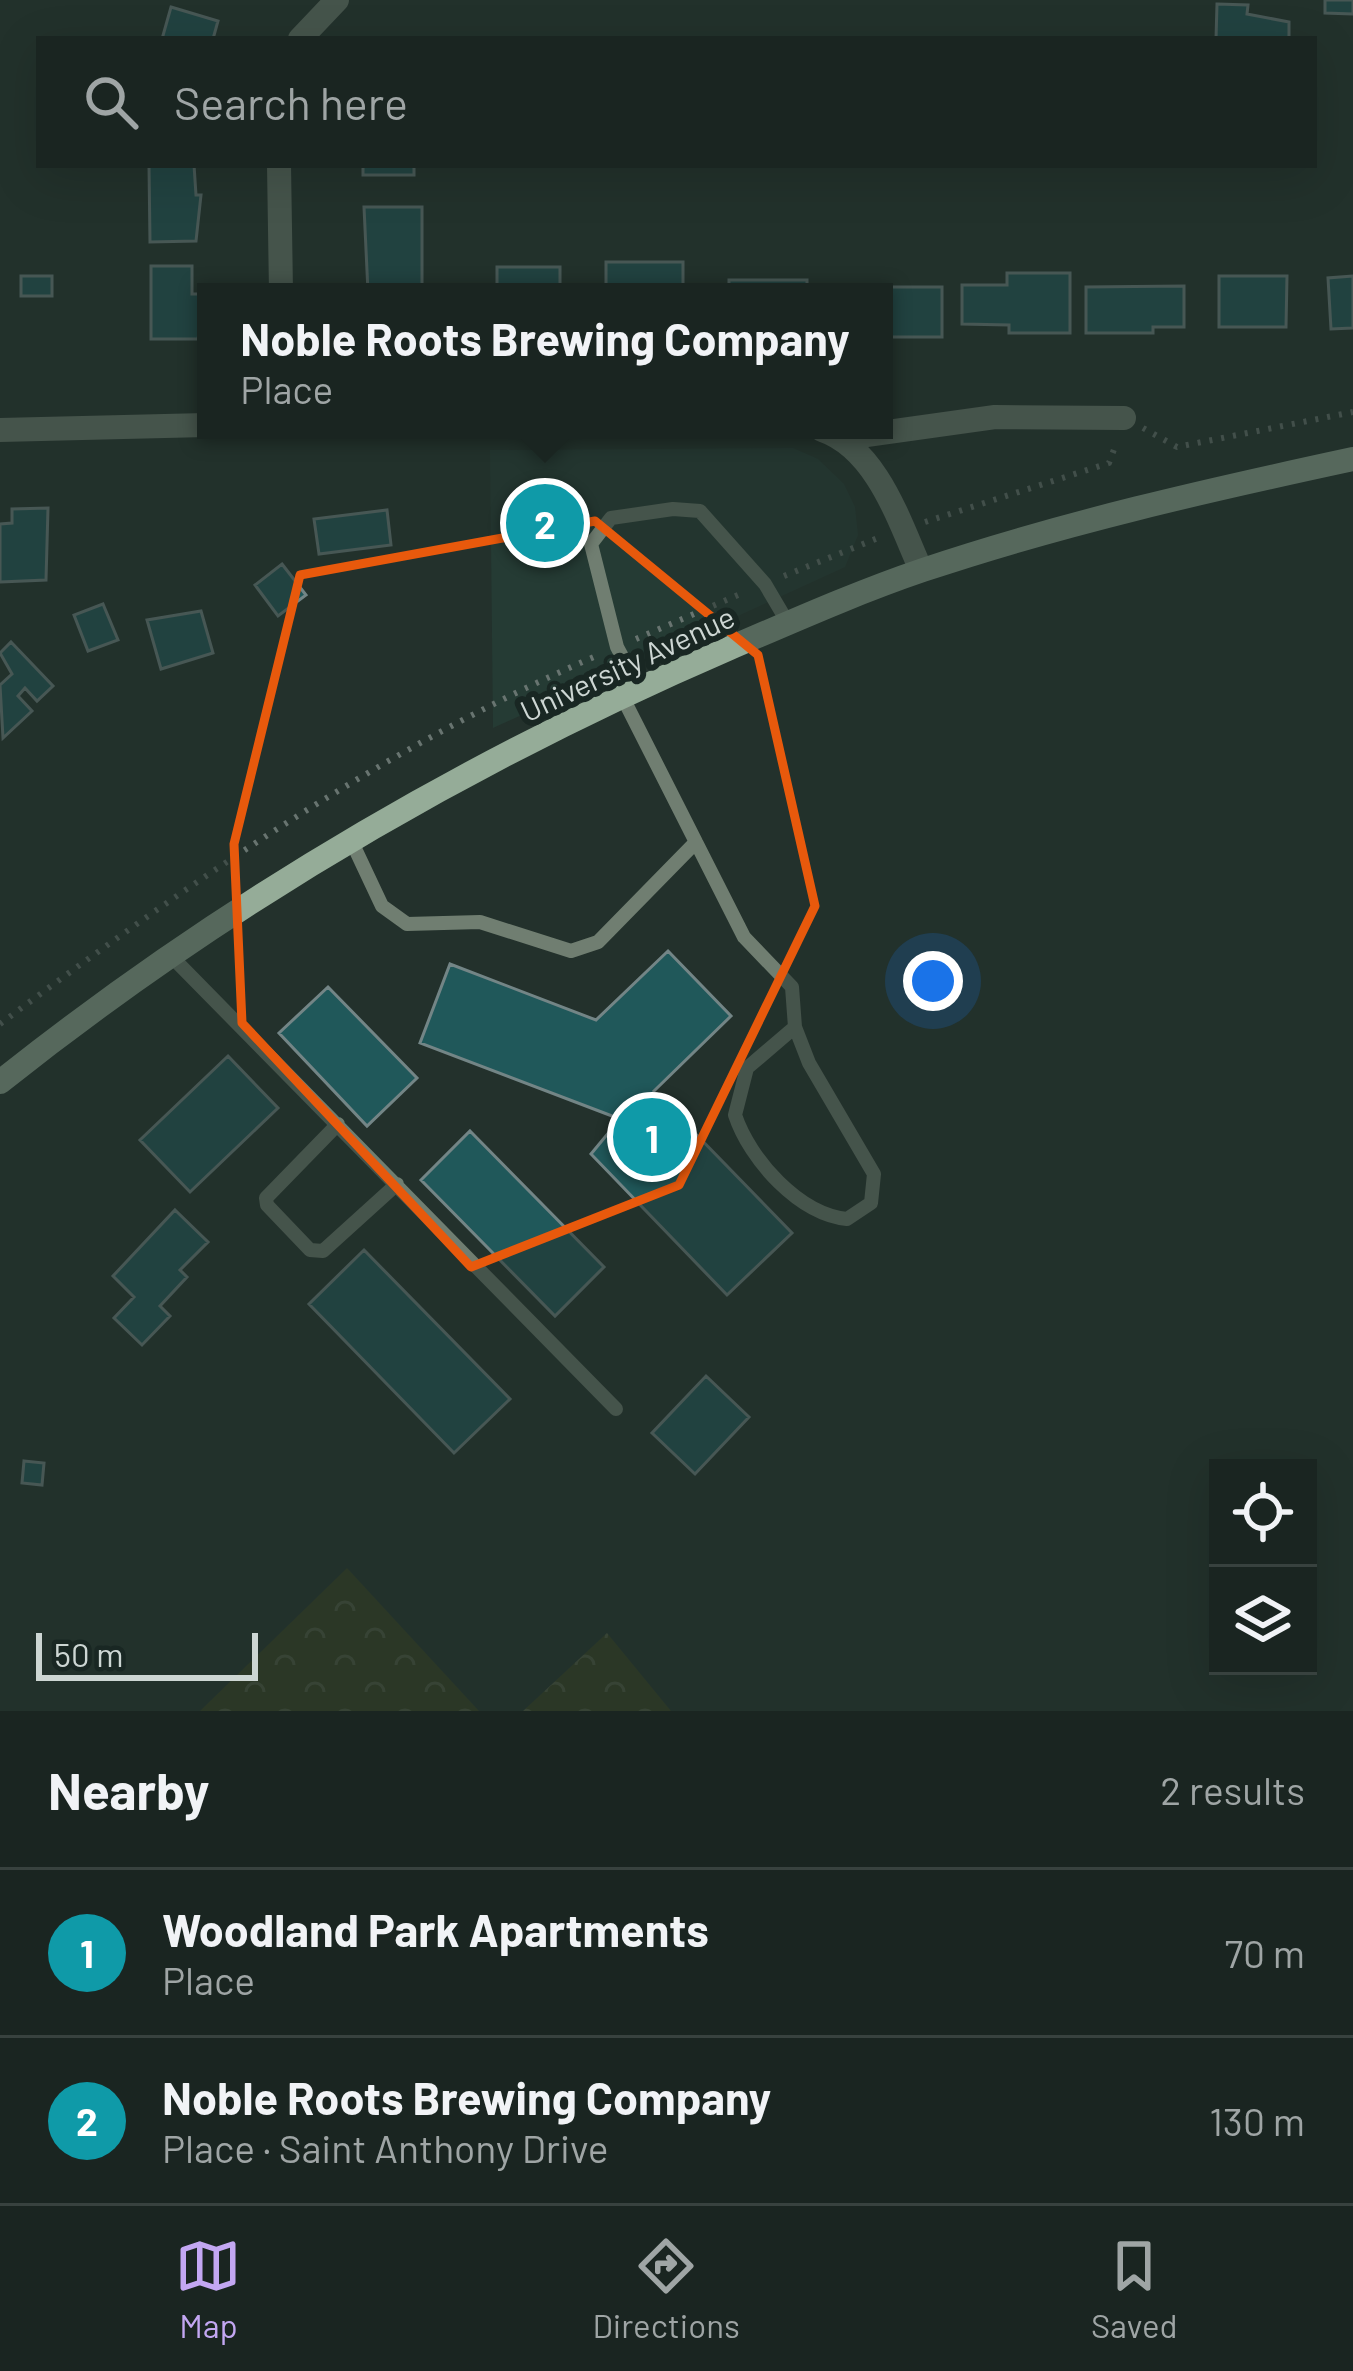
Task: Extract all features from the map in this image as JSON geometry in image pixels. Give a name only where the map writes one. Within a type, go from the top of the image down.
[{"type":"main road","name":"University Avenue","points":[[0,1082],[170,955],[350,838],[493,759],[630,692],[921,570],[1202,492],[1353,459]]},
{"type":"street","points":[[302,36],[337,0]]},
{"type":"street","points":[[280,168],[281,283]]},
{"type":"street","points":[[893,428],[994,417],[1124,418]]},
{"type":"street","points":[[0,430],[197,425]]},
{"type":"street","points":[[838,439],[884,488],[921,570]]},
{"type":"lane","points":[[788,623],[765,584],[700,512],[673,509],[610,518],[591,544],[630,692],[696,842],[744,937],[792,988],[795,1027],[808,1063],[874,1174],[871,1203],[847,1219],[809,1210],[798,1200],[735,1114],[747,1068],[795,1027]]},
{"type":"lane","points":[[350,838],[382,906],[407,924],[480,922],[571,951],[598,942],[696,842]]},
{"type":"lane","points":[[170,955],[616,1409]]},
{"type":"lane","points":[[338,1124],[266,1198],[310,1250],[323,1251],[397,1184]]},
{"type":"highlighted area","points":[[595,521],[758,655],[815,906],[679,1185],[471,1267],[242,1023],[234,844],[300,575]]},
{"type":"shaded area","points":[[793,448],[818,459],[844,484],[855,507],[858,535],[845,567],[493,728],[490,450]]},
{"type":"green space","points":[[347,1568],[479,1711],[200,1711]]},
{"type":"green space","points":[[607,1633],[671,1711],[523,1711]]},
{"type":"building","points":[[1325,0],[1353,0],[1353,14],[1325,13]]},
{"type":"building","points":[[1217,4],[1248,5],[1247,14],[1289,22],[1289,36],[1216,36]]},
{"type":"building","points":[[171,7],[218,21],[214,36],[163,36]]},
{"type":"building","points":[[149,168],[194,168],[196,195],[201,195],[196,241],[150,242]]},
{"type":"building","points":[[363,168],[414,168],[414,175],[363,175]]},
{"type":"building","points":[[364,207],[422,207],[422,283],[368,283]]},
{"type":"building","points":[[606,262],[683,262],[683,283],[606,283]]},
{"type":"building","points":[[151,266],[192,266],[197,339],[151,339]]},
{"type":"building","points":[[497,267],[560,267],[560,283],[497,283]]},
{"type":"building","points":[[1007,273],[1070,273],[1070,333],[1009,333],[1009,325],[962,324],[962,285],[1007,285]]},
{"type":"building","points":[[21,276],[52,276],[52,296],[21,296]]},
{"type":"building","points":[[1219,276],[1287,276],[1286,327],[1219,327]]},
{"type":"building","points":[[1353,276],[1353,328],[1331,329],[1328,278]]},
{"type":"building","points":[[729,280],[807,280],[807,283]]},
{"type":"building","points":[[1184,286],[1184,327],[1153,327],[1153,333],[1086,333],[1086,287]]},
{"type":"building","points":[[893,287],[942,287],[942,337],[893,337]]},
{"type":"building","points":[[564,486],[570,556],[526,560],[520,489]]},
{"type":"building","points":[[48,508],[46,580],[0,582],[0,524],[12,523],[12,509]]},
{"type":"building","points":[[387,510],[391,545],[319,554],[314,519]]},
{"type":"building","points":[[282,564],[306,595],[278,616],[255,585]]},
{"type":"building","points":[[103,604],[118,640],[88,651],[74,615]]},
{"type":"building","points":[[201,611],[213,653],[161,669],[147,620]]},
{"type":"building","points":[[11,642],[53,686],[37,701],[25,688],[18,696],[32,711],[3,738],[0,685],[12,674],[0,653]]},
{"type":"building","points":[[668,951],[731,1016],[654,1091],[792,1233],[727,1295],[591,1154],[620,1119],[420,1043],[450,964],[596,1020]]},
{"type":"building","points":[[328,987],[417,1078],[367,1126],[279,1033]]},
{"type":"building","points":[[228,1056],[278,1108],[190,1192],[140,1140]]},
{"type":"building","points":[[470,1131],[604,1267],[555,1316],[421,1180]]},
{"type":"building","points":[[175,1210],[208,1242],[180,1270],[187,1277],[160,1306],[170,1316],[142,1345],[114,1318],[134,1297],[113,1276]]},
{"type":"building","points":[[364,1250],[510,1399],[454,1453],[309,1304]]},
{"type":"building","points":[[706,1376],[749,1417],[695,1474],[652,1433]]},
{"type":"building","points":[[24,1461],[44,1463],[42,1485],[22,1483]]},
{"type":"place","name":"Noble Roots Brewing Company","points":[[545,523]]},
{"type":"place","name":"Woodland Park Apartments","points":[[652,1137]]}]
